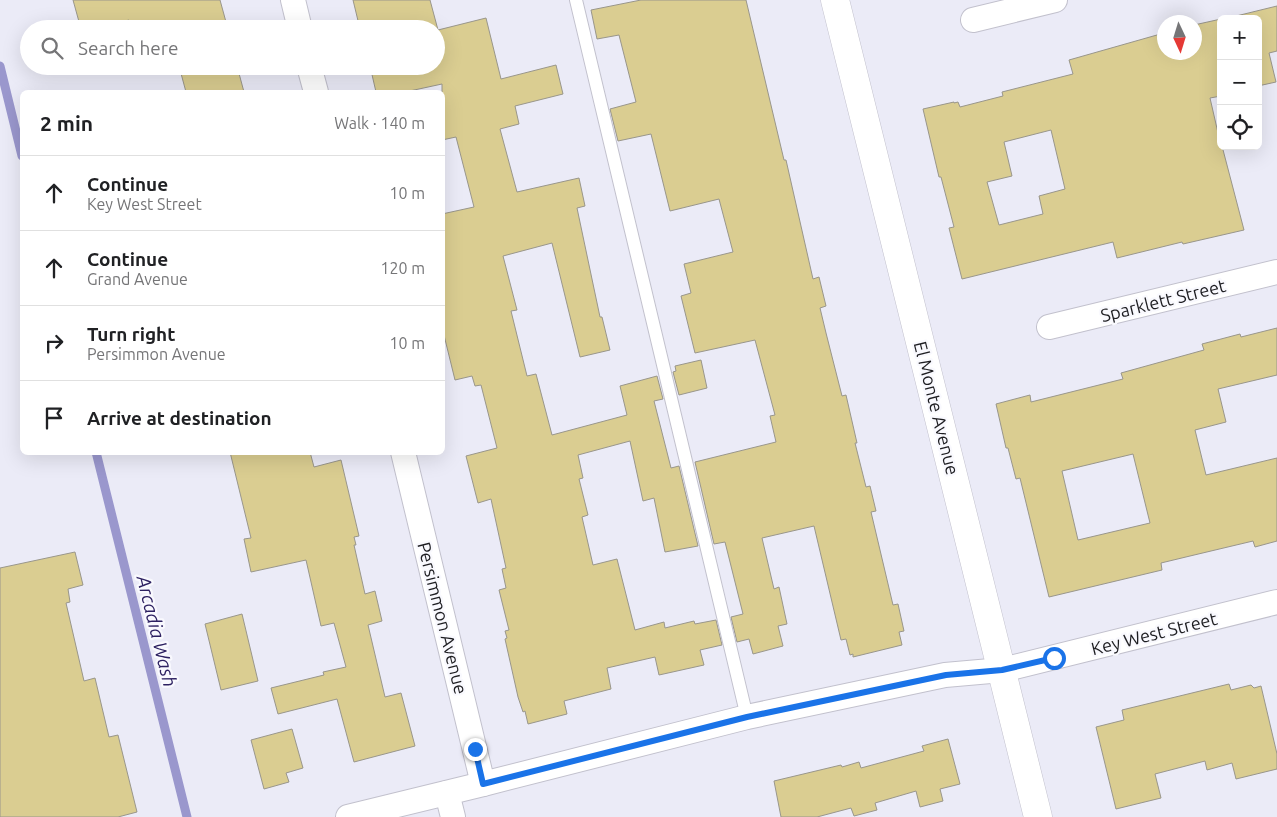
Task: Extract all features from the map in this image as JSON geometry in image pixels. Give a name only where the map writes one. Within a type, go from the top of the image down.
[{"type":"street","points":[[293,0],[298,20]]},
{"type":"street","name":"El Monte Avenue","points":[[835,0],[1038,817]]},
{"type":"street","points":[[973,20],[1055,0]]},
{"type":"street","points":[[311,75],[315,90]]},
{"type":"street","name":"Sparklett Street","points":[[1049,327],[1277,272]]},
{"type":"street","name":"Persimmon Avenue","points":[[404,455],[483,784]]},
{"type":"street","name":"Key West Street","points":[[348,817],[747,717],[946,675],[1002,670],[1277,602]]},
{"type":"street","points":[[447,793],[453,817]]},
{"type":"lane","points":[[576,0],[747,717]]},
{"type":"building","points":[[73,0],[220,0],[225,20],[129,20],[79,20]]},
{"type":"building","points":[[353,0],[430,0],[435,20],[358,20]]},
{"type":"building","points":[[641,0],[746,0],[784,160],[786,160],[813,279],[819,277],[826,306],[820,308],[842,396],[846,395],[866,487],[870,486],[876,511],[871,512],[893,605],[898,604],[904,631],[899,632],[902,645],[853,657],[853,654],[850,655],[846,639],[841,640],[814,526],[762,538],[774,589],[779,587],[787,624],[778,626],[783,646],[753,654],[749,639],[737,642],[731,617],[743,614],[725,542],[714,544],[695,462],[776,442],[770,416],[775,415],[755,340],[695,353],[681,296],[691,293],[684,264],[733,252],[719,199],[670,211],[651,134],[618,141],[610,109],[636,102],[619,35],[597,39],[591,10]]},
{"type":"building","points":[[1277,6],[1277,51],[1269,53],[1276,82],[1262,85],[1262,15],[1240,15]]},
{"type":"building","points":[[486,18],[501,79],[556,65],[563,94],[515,106],[519,124],[500,129],[517,192],[579,178],[585,206],[577,208],[600,317],[602,317],[610,350],[580,357],[552,243],[503,256],[517,310],[511,311],[527,376],[536,374],[552,435],[627,415],[620,386],[657,376],[663,399],[654,401],[671,468],[679,466],[698,546],[665,552],[654,498],[643,501],[630,441],[578,455],[583,478],[579,479],[588,515],[582,517],[593,565],[617,559],[635,630],[664,622],[665,628],[694,621],[695,624],[716,620],[722,645],[700,650],[704,665],[659,675],[655,657],[607,668],[611,689],[564,701],[567,714],[528,724],[525,711],[523,712],[518,697],[505,639],[507,638],[505,631],[509,630],[499,590],[506,588],[502,569],[506,568],[491,499],[478,503],[466,456],[497,448],[481,385],[475,386],[472,376],[455,380],[445,339],[445,213],[474,207],[456,137],[445,139],[445,90],[442,90],[442,84],[414,90],[376,90],[372,75],[445,75],[445,28]]},
{"type":"building","points":[[1217,20],[1217,97],[1210,98],[1217,129],[1217,150],[1223,150],[1244,230],[1183,244],[1182,242],[1117,258],[1113,242],[962,279],[949,228],[954,227],[941,177],[939,177],[923,109],[954,102],[958,102],[960,107],[1003,96],[1002,92],[1073,74],[1069,60],[1157,35],[1157,60],[1202,60],[1202,23]],"holes":[[[1051,130],[1065,189],[1039,196],[1043,214],[999,225],[987,182],[1012,176],[1004,142]]]},
{"type":"building","points":[[181,75],[239,75],[243,90],[185,90]]},
{"type":"building","points":[[1277,328],[1277,375],[1218,389],[1226,422],[1195,430],[1206,475],[1277,458],[1277,541],[1255,547],[1253,541],[1161,563],[1162,570],[1049,597],[1020,478],[1016,479],[1008,448],[1006,448],[996,404],[1030,395],[1031,402],[1123,379],[1121,373],[1204,350],[1202,344],[1240,334],[1241,337]],"holes":[[[1133,454],[1150,523],[1078,540],[1062,471]]]},
{"type":"building","points":[[701,360],[707,388],[679,395],[673,372],[676,371],[675,366]]},
{"type":"building","points":[[231,455],[311,455],[314,467],[341,460],[359,536],[354,537],[356,545],[354,545],[365,594],[375,591],[382,621],[368,625],[385,697],[401,693],[415,746],[354,762],[337,699],[278,714],[271,688],[324,675],[323,672],[346,667],[334,623],[321,626],[306,560],[251,572],[244,539],[251,538]]},
{"type":"building","points":[[75,552],[83,585],[68,589],[70,602],[66,603],[84,681],[95,678],[109,737],[118,735],[137,812],[118,817],[0,817],[0,568]]},
{"type":"building","points":[[242,614],[258,681],[221,690],[205,624]]},
{"type":"building","points":[[1229,684],[1231,690],[1251,685],[1254,688],[1261,686],[1277,754],[1277,769],[1236,779],[1232,763],[1207,770],[1205,761],[1155,774],[1161,798],[1116,809],[1096,727],[1124,720],[1122,710]]},
{"type":"building","points":[[292,729],[303,768],[286,773],[289,782],[264,789],[251,740]]},
{"type":"building","points":[[948,739],[960,784],[940,789],[943,801],[920,807],[916,791],[875,803],[877,810],[854,816],[851,808],[817,817],[781,817],[774,781],[859,762],[861,768],[924,751],[922,746]]},
{"type":"waterway","name":"Arcadia Wash","points":[[0,66],[20,148]]},
{"type":"waterway","name":"Arcadia Wash","points":[[97,455],[187,817]]},
{"type":"route","points":[[475,749],[483,784],[747,717],[946,675],[1002,670],[1054,658]]}]
